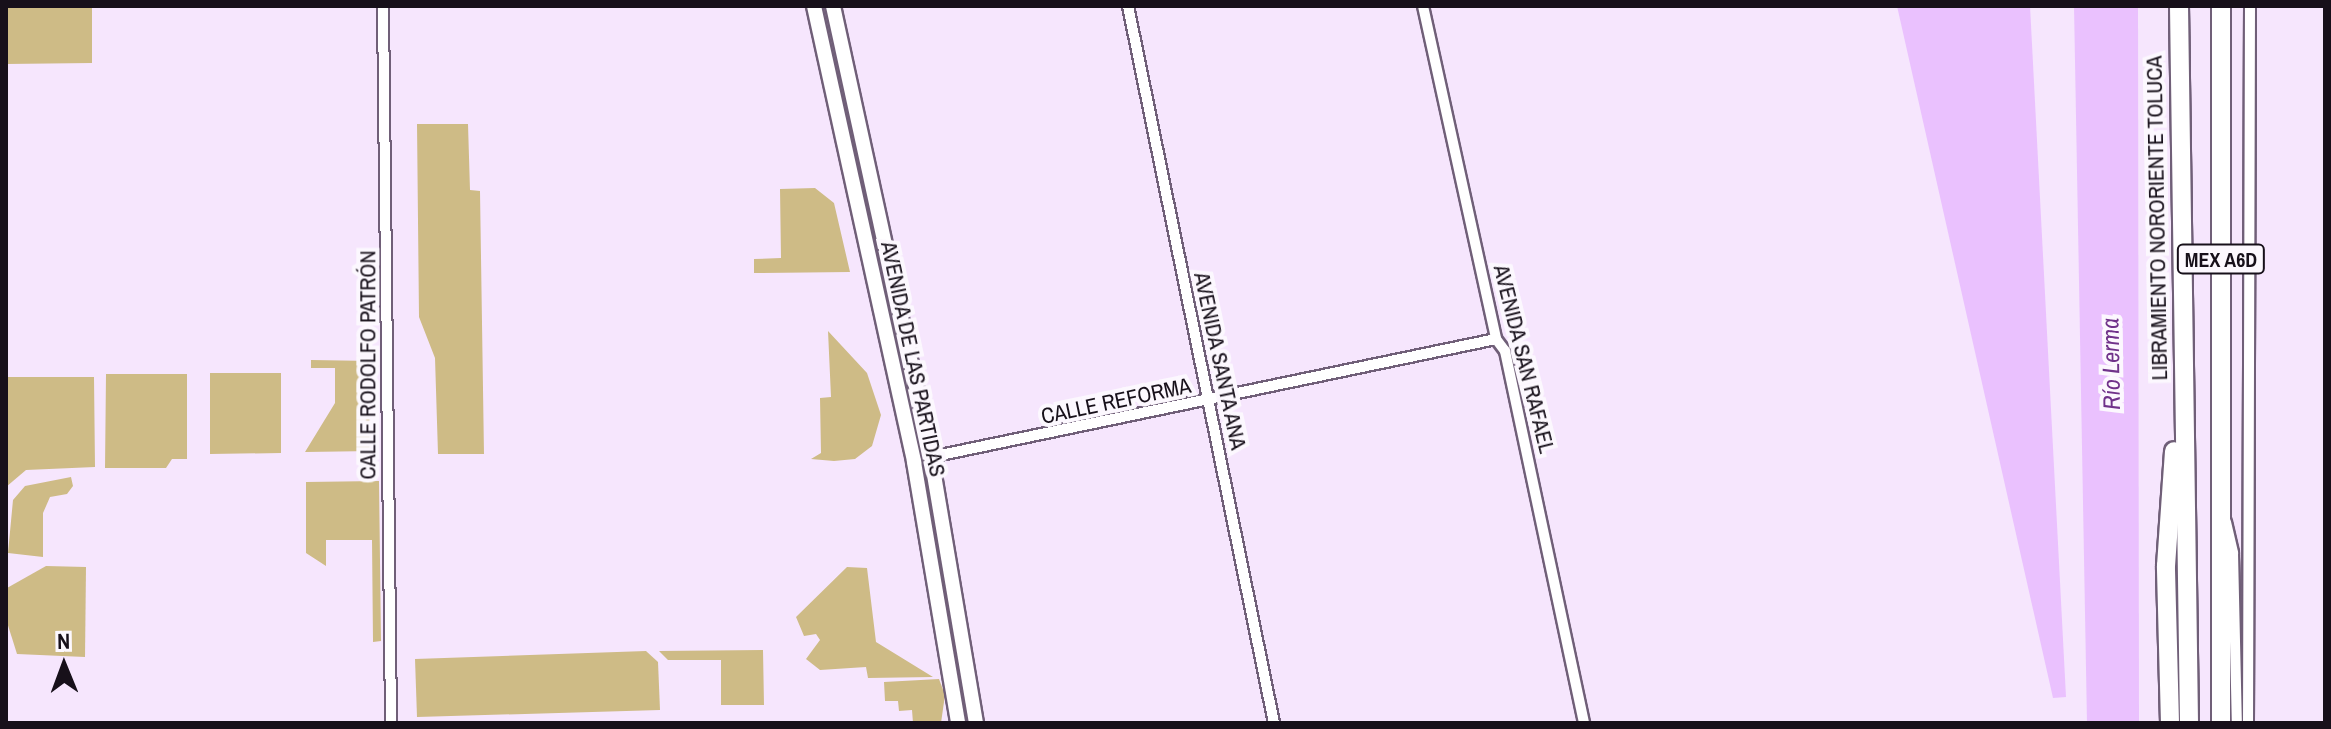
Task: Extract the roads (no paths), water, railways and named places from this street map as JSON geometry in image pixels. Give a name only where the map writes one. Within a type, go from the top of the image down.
[{"type":"highway","name":"LIBRAMIENTO NORORIENTE TOLUCA","points":[[2179,6],[2189,723]]},
{"type":"highway","name":"MEX A6D","points":[[2221,6],[2222,511]]},
{"type":"highway","points":[[2170,723],[2167,527],[2174,450],[2183,430]]},
{"type":"highway","points":[[2221,723],[2222,511]]},
{"type":"main road","name":"AVENIDA DE LAS PARTIDAS","points":[[814,6],[914,462],[958,723]]},
{"type":"main road","name":"AVENIDA DE LAS PARTIDAS","points":[[833,6],[931,457],[976,723]]},
{"type":"street","name":"CALLE RODOLFO PATRÓN","points":[[383,6],[391,723]]},
{"type":"street","name":"AVENIDA SANTA ANA","points":[[1128,6],[1274,723]]},
{"type":"street","name":"AVENIDA SAN RAFAEL","points":[[1423,6],[1496,339],[1505,351],[1584,723]]},
{"type":"street","points":[[2248,723],[2250,6]]},
{"type":"street","name":"CALLE REFORMA","points":[[931,457],[1208,402],[1496,339]]},
{"type":"street","points":[[2222,511],[2233,553],[2237,723]]},
{"type":"water","points":[[1897,6],[2030,6],[2066,697],[2053,698]]},
{"type":"water","name":"Río Lerma","points":[[2074,6],[2138,6],[2139,723],[2087,723]]}]
